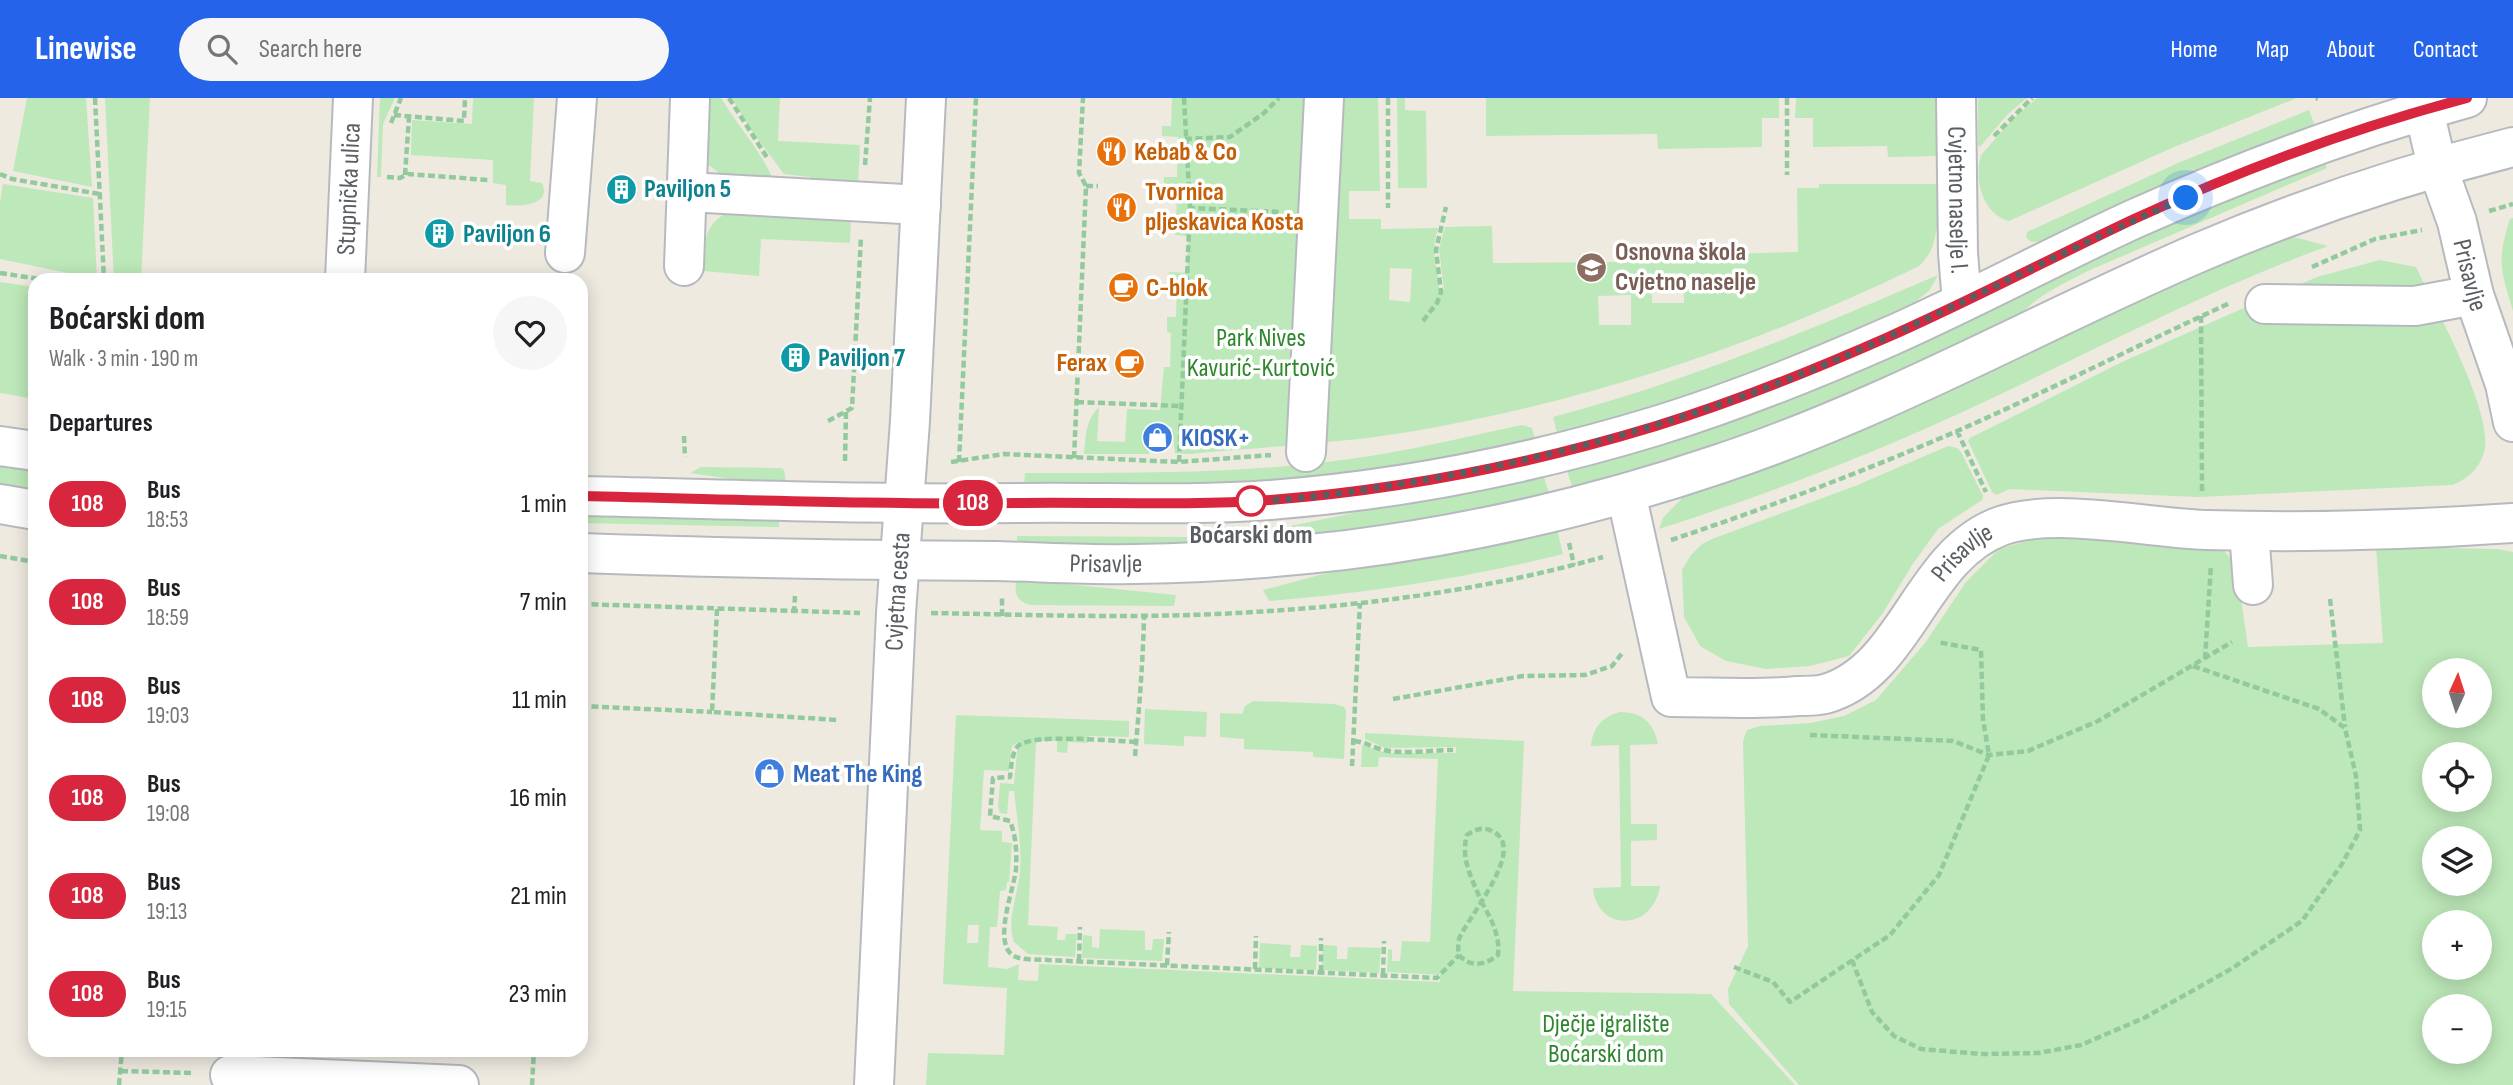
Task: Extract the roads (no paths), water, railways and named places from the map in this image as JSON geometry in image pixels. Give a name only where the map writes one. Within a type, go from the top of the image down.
[{"type":"street","name":"Stupnička ulica","points":[[345,273],[353,98]]},
{"type":"street","points":[[565,253],[578,98]]},
{"type":"street","points":[[684,266],[690,98]]},
{"type":"street","name":"Cvjetna cesta","points":[[874,1085],[926,98]]},
{"type":"street","points":[[1306,452],[1324,98]]},
{"type":"street","name":"Cvjetno naselje I.","points":[[1956,98],[1958,253],[1962,302]]},
{"type":"street","points":[[588,496],[904,503],[1114,504],[1262,501],[1388,486],[1489,468],[1631,433],[1721,404],[1876,342],[2136,219],[2235,177],[2422,104],[2467,98]]},
{"type":"street","points":[[2422,104],[2437,166]]},
{"type":"street","name":"Prisavlje","points":[[588,553],[1133,564],[1295,555],[1440,536],[1541,515],[1626,493],[1723,463],[1847,416],[2195,255],[2355,192],[2437,166],[2513,147]]},
{"type":"street","name":"Prisavlje","points":[[2437,166],[2457,222],[2474,295],[2509,384],[2513,422]]},
{"type":"street","points":[[688,192],[921,205]]},
{"type":"street","points":[[2251,302],[2415,306],[2474,295]]},
{"type":"street","points":[[0,446],[28,450]]},
{"type":"street","name":"Prisavlje","points":[[1626,493],[1671,696],[1774,698],[1824,694],[1855,680],[1888,649],[1956,552],[2000,526],[2020,521],[2064,519],[2249,531],[2417,529],[2513,523]]},
{"type":"street","points":[[0,504],[28,509]]},
{"type":"street","points":[[2249,531],[2253,585]]},
{"type":"street","points":[[230,1075],[458,1085]]},
{"type":"place","name":"Kebab & Co","points":[[1111,152]]},
{"type":"place","name":"Paviljon 5","points":[[621,189]]},
{"type":"place","name":"Tvornica pljeskavica Kosta","points":[[1122,207]]},
{"type":"place","name":"Paviljon 6","points":[[440,234]]},
{"type":"place","name":"Osnovna škola Cvjetno naselje","points":[[1592,267]]},
{"type":"place","name":"C-blok","points":[[1123,288]]},
{"type":"place","name":"Paviljon 7","points":[[795,358]]},
{"type":"place","name":"Ferax","points":[[1130,363]]},
{"type":"place","name":"KIOSK+","points":[[1158,438]]},
{"type":"place","name":"Boćarski dom","points":[[1251,501]]},
{"type":"place","name":"Meat The King","points":[[770,774]]},
{"type":"park label","name":"Park Nives Kavurić-Kurtović","points":[[1261,353]]},
{"type":"park label","name":"Dječje igralište Boćarski dom","points":[[1606,1039]]}]
